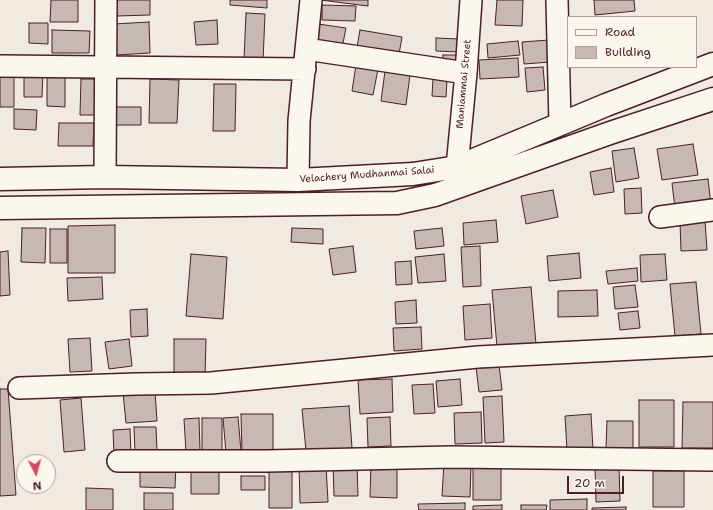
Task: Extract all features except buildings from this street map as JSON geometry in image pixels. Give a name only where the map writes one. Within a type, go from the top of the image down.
[{"type":"main road","name":"Velachery Mudhanmai Salai","points":[[0,178],[105,177],[298,180],[413,174],[457,167],[606,105],[713,64]]},
{"type":"main road","points":[[0,208],[396,203],[435,195],[610,132],[713,99]]},
{"type":"street","points":[[105,177],[106,0]]},
{"type":"street","points":[[298,180],[299,122],[311,0]]},
{"type":"street","name":"Maniammai Street","points":[[457,167],[471,0]]},
{"type":"street","points":[[557,0],[560,124]]},
{"type":"street","points":[[0,66],[106,67],[306,59],[466,73]]},
{"type":"street","points":[[660,217],[713,210]]},
{"type":"street","points":[[19,388],[210,383],[478,357],[713,344]]},
{"type":"street","points":[[118,460],[266,461],[451,457],[713,460]]}]
